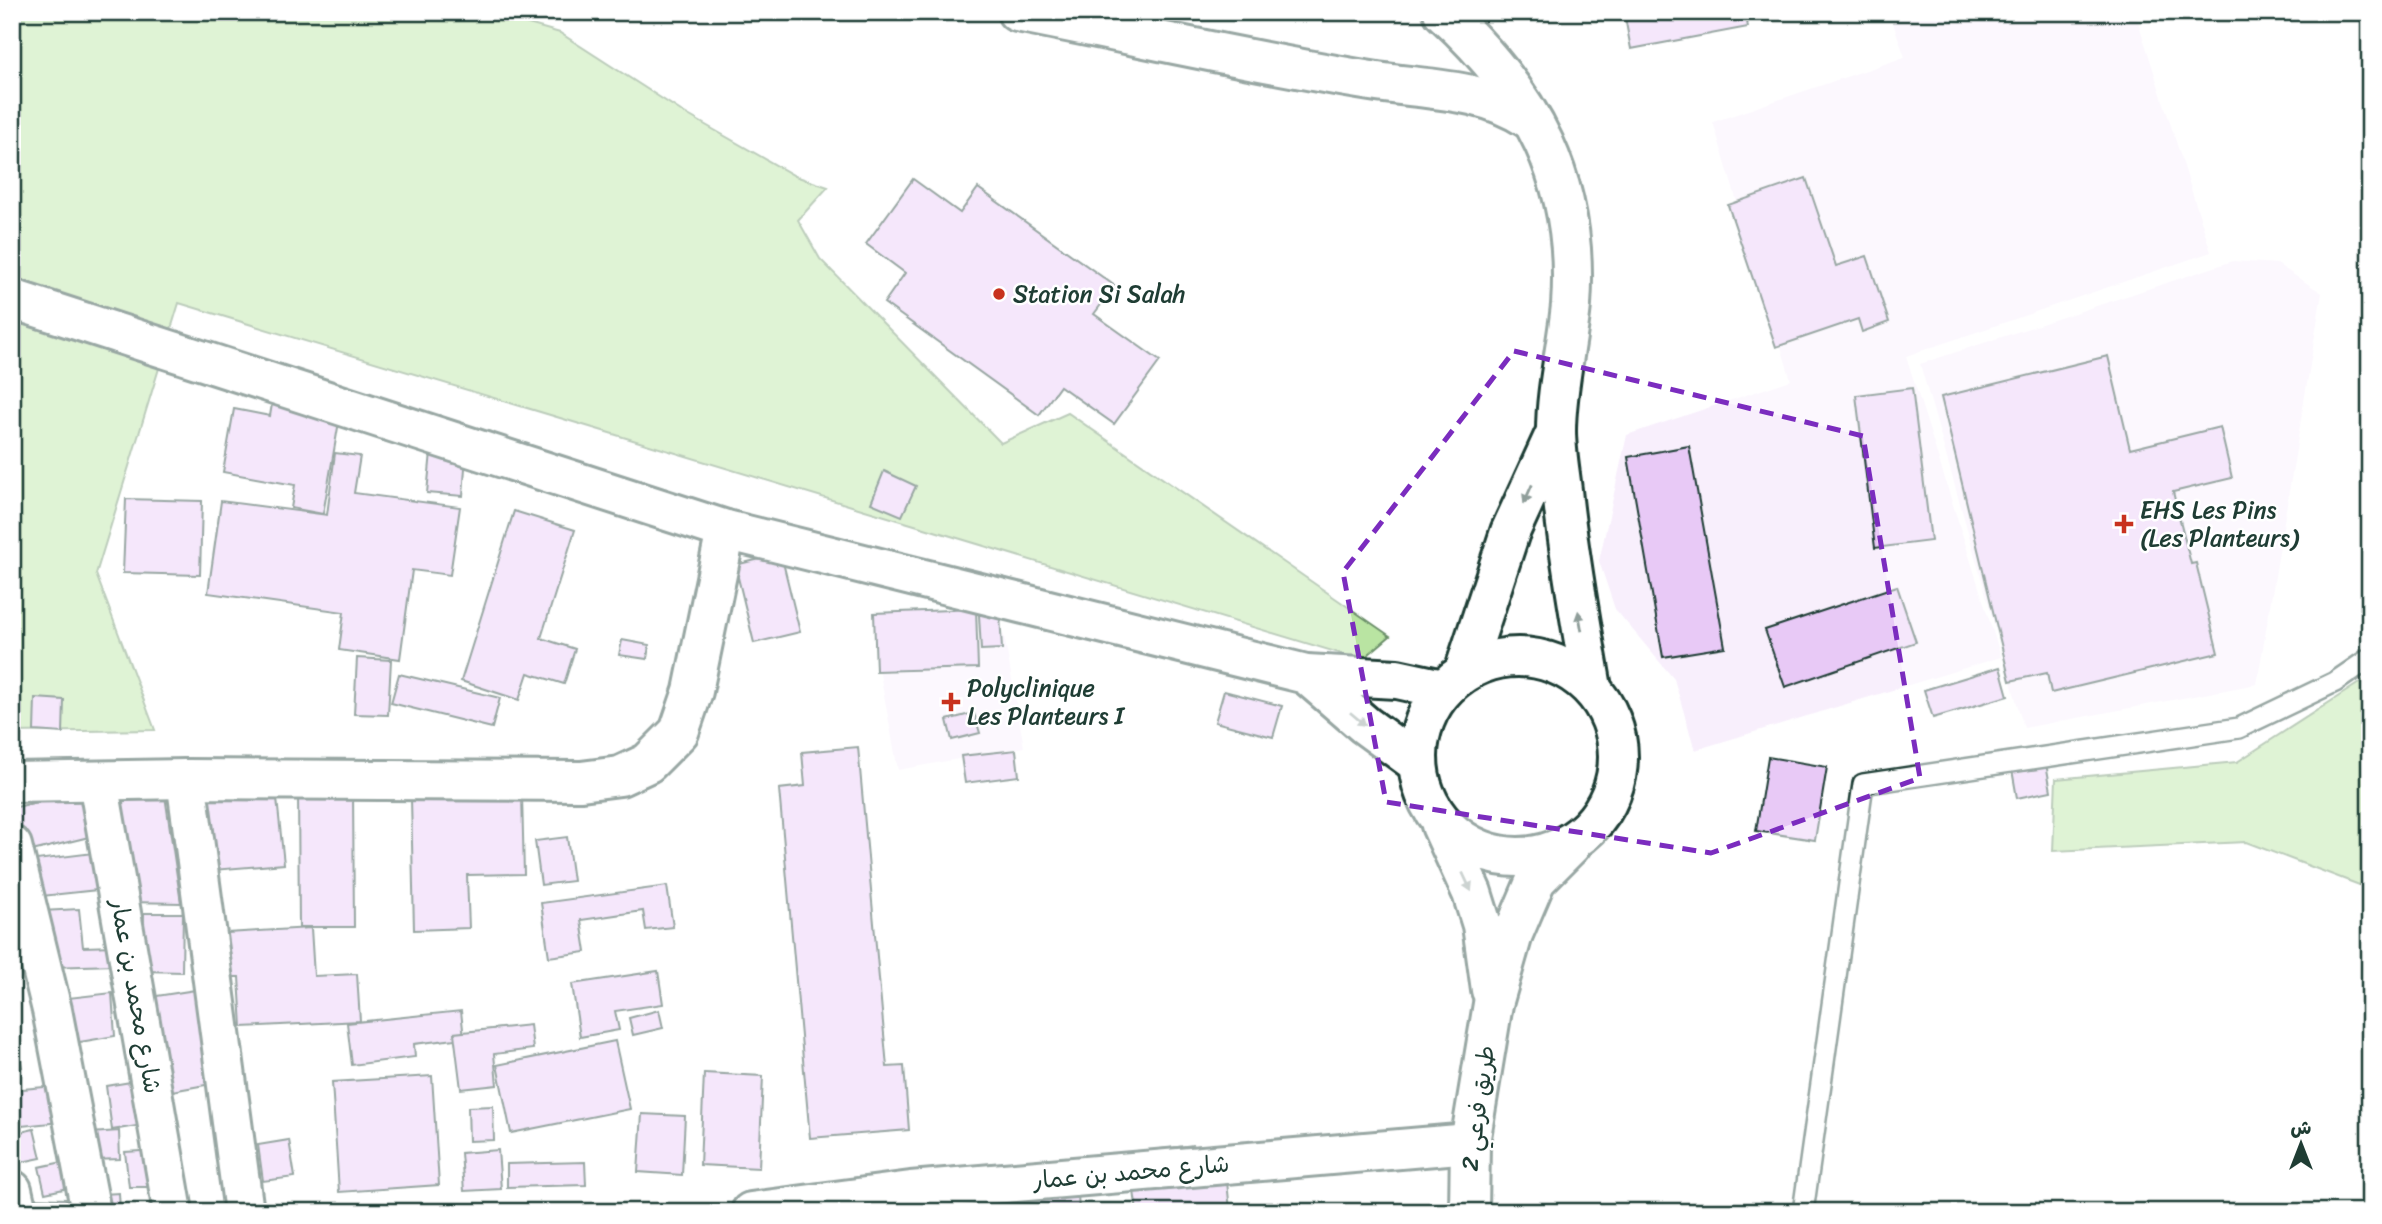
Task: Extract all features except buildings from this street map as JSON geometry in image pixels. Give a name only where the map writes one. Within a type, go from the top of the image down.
[{"type":"street","points":[[1017,12],[1373,81],[1483,96],[1511,107],[1537,124]]},
{"type":"street","points":[[1443,12],[1497,69],[1537,124],[1559,176],[1570,242],[1571,303],[1556,432],[1571,571],[1592,688]]},
{"type":"street","points":[[12,299],[726,530],[1306,674],[1453,681],[1489,660],[1517,656],[1545,659],[1570,671],[1592,688],[1611,716],[1619,750],[1616,784],[1601,814],[1578,839],[1550,853],[1520,858],[1489,854],[1461,841],[1439,820],[1423,793],[1417,763],[1419,737],[1428,711],[1453,681],[1510,532],[1556,432]]},
{"type":"street","points":[[12,782],[186,779],[581,781],[620,776],[648,763],[679,732],[693,691],[726,530]]},
{"type":"street","points":[[1306,674],[1365,725],[1417,763]]},
{"type":"street","points":[[186,779],[244,1212]]},
{"type":"street","name":"شارع محمد بن عمار","points":[[98,781],[173,1212]]},
{"type":"street","name":"طريق فرعي 2","points":[[1439,820],[1472,893],[1482,926],[1493,1004]]},
{"type":"street","name":"طريق فرعي 2","points":[[1469,1212],[1470,1143],[1493,1004],[1514,934],[1536,880],[1578,839]]},
{"type":"street","points":[[12,846],[52,1010],[91,1212]]},
{"type":"street","name":"شارع محمد بن عمار","points":[[751,1212],[912,1201],[1470,1143]]},
{"type":"street","points":[[12,1191],[17,1212]]},
{"type":"lane","points":[[1803,1212],[1863,784],[2239,728],[2335,682],[2370,658]]},
{"type":"highlighted area","points":[[1514,351],[1863,436],[1920,778],[1711,853],[1386,802],[1343,572]]},
{"type":"shaded area","points":[[1889,12],[2135,12],[2211,252],[1906,356],[2001,657],[1695,750],[1674,679],[1615,609],[1599,561],[1627,435],[1791,380],[1713,122],[1905,57]]},
{"type":"shaded area","name":"EHS Les Pins (Les Planteurs)","points":[[2233,261],[2277,264],[2322,293],[2257,684],[2024,728],[1920,364]]},
{"type":"shaded area","name":"Polyclinique Les Planteurs I","points":[[1004,635],[1024,747],[898,770],[877,658]]},
{"type":"green space","points":[[12,12],[486,12],[560,33],[681,111],[795,176],[828,187],[798,220],[820,259],[1001,443],[1068,413],[1390,636],[1362,660],[179,303],[96,574],[155,730],[12,732]]},
{"type":"green space","points":[[2370,676],[2370,889],[2246,842],[2053,851],[2056,779],[2237,762]]},
{"type":"place","name":"Station Si Salah","points":[[999,294]]},
{"type":"place","name":"EHS Les Pins (Les Planteurs)","points":[[2124,524]]},
{"type":"place","name":"Polyclinique Les Planteurs I","points":[[951,702]]}]
